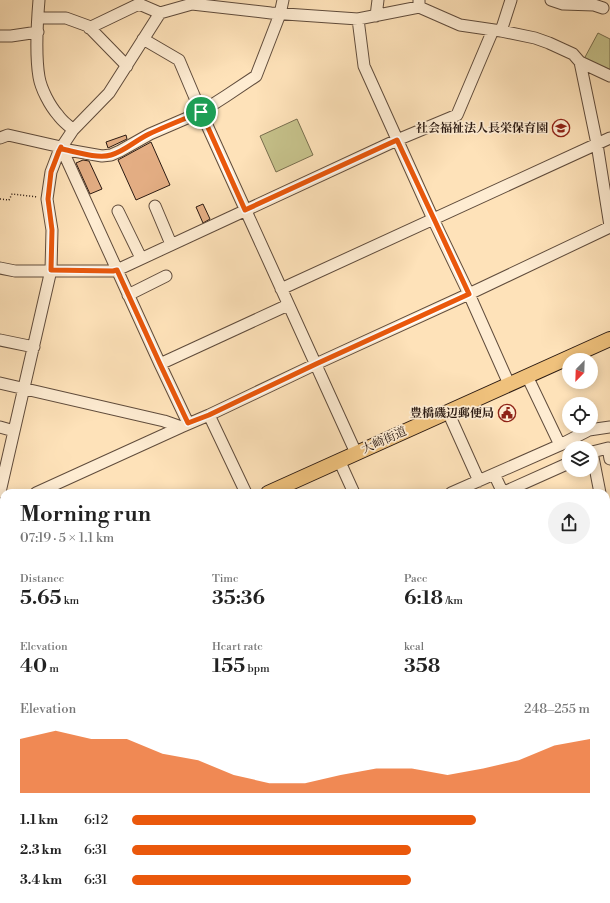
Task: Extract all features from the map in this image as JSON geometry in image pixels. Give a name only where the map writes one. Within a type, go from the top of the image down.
[{"type":"main road","name":"大崎街道","points":[[277,489],[610,339]]},
{"type":"street","points":[[39,0],[37,61],[39,78],[46,96],[58,115],[74,130]]},
{"type":"street","points":[[0,138],[8,135],[102,156],[111,155],[150,134],[201,112],[256,76],[280,14],[283,0]]},
{"type":"street","points":[[376,16],[378,0]]},
{"type":"street","points":[[0,268],[15,271],[117,270],[397,140],[457,115],[511,0]]},
{"type":"street","points":[[553,0],[563,4],[594,5],[604,7]]},
{"type":"street","points":[[89,28],[139,4],[160,13],[192,4],[280,14],[358,19],[376,16],[419,3],[460,25],[496,30],[534,38],[549,43],[573,54],[580,62],[610,76]]},
{"type":"street","points":[[0,489],[2,470],[14,431],[51,270],[52,230],[48,199],[51,172],[59,151],[74,130],[109,93],[160,13]]},
{"type":"street","points":[[38,18],[66,18],[88,26],[127,66]]},
{"type":"street","points":[[358,19],[364,66],[510,384]]},
{"type":"street","points":[[0,36],[38,32]]},
{"type":"street","points":[[144,39],[179,60],[245,210],[356,453]]},
{"type":"street","points":[[45,489],[209,415],[469,294],[610,226],[597,144],[580,62]]},
{"type":"street","points":[[282,289],[610,138]]},
{"type":"street","points":[[62,148],[160,364],[185,425]]},
{"type":"street","points":[[155,206],[171,244]]},
{"type":"street","points":[[118,211],[141,258]]},
{"type":"street","points":[[128,295],[166,276]]},
{"type":"street","points":[[160,364],[288,305]]},
{"type":"street","points":[[0,340],[34,347]]},
{"type":"street","points":[[527,376],[560,445]]},
{"type":"street","points":[[0,383],[185,425]]},
{"type":"street","points":[[448,412],[479,480]]},
{"type":"street","points":[[209,415],[244,489]]},
{"type":"street","points":[[0,427],[14,431]]},
{"type":"street","points":[[460,489],[560,445],[589,430],[610,427]]},
{"type":"street","points":[[598,452],[609,451]]},
{"type":"street","points":[[340,460],[352,489]]},
{"type":"street","points":[[512,489],[562,465]]},
{"type":"street","points":[[494,474],[501,489]]},
{"type":"street","points":[[597,477],[599,489]]},
{"type":"path","points":[[0,198],[10,200],[12,194],[48,199]]},
{"type":"shaded area","points":[[598,33],[610,39],[610,73],[584,59]]},
{"type":"shaded area","points":[[297,119],[313,155],[276,172],[260,136]]},
{"type":"building","points":[[126,135],[127,139],[108,148],[106,142]]},
{"type":"building","points":[[151,142],[170,185],[136,200],[118,160]]},
{"type":"building","points":[[83,160],[89,161],[102,189],[90,194],[76,163]]},
{"type":"building","points":[[203,204],[210,219],[203,223],[196,207]]},
{"type":"place","name":"社会福祉法人長栄保育園","points":[[561,128]]},
{"type":"place","name":"豊橋磯辺郵便局","points":[[507,413]]},
{"type":"route","points":[[201,112],[245,210],[397,140],[469,294],[209,415],[188,423],[117,270],[51,270],[52,230],[48,199],[51,172],[61,147],[62,149],[90,155],[111,155],[150,134],[201,112]]}]
